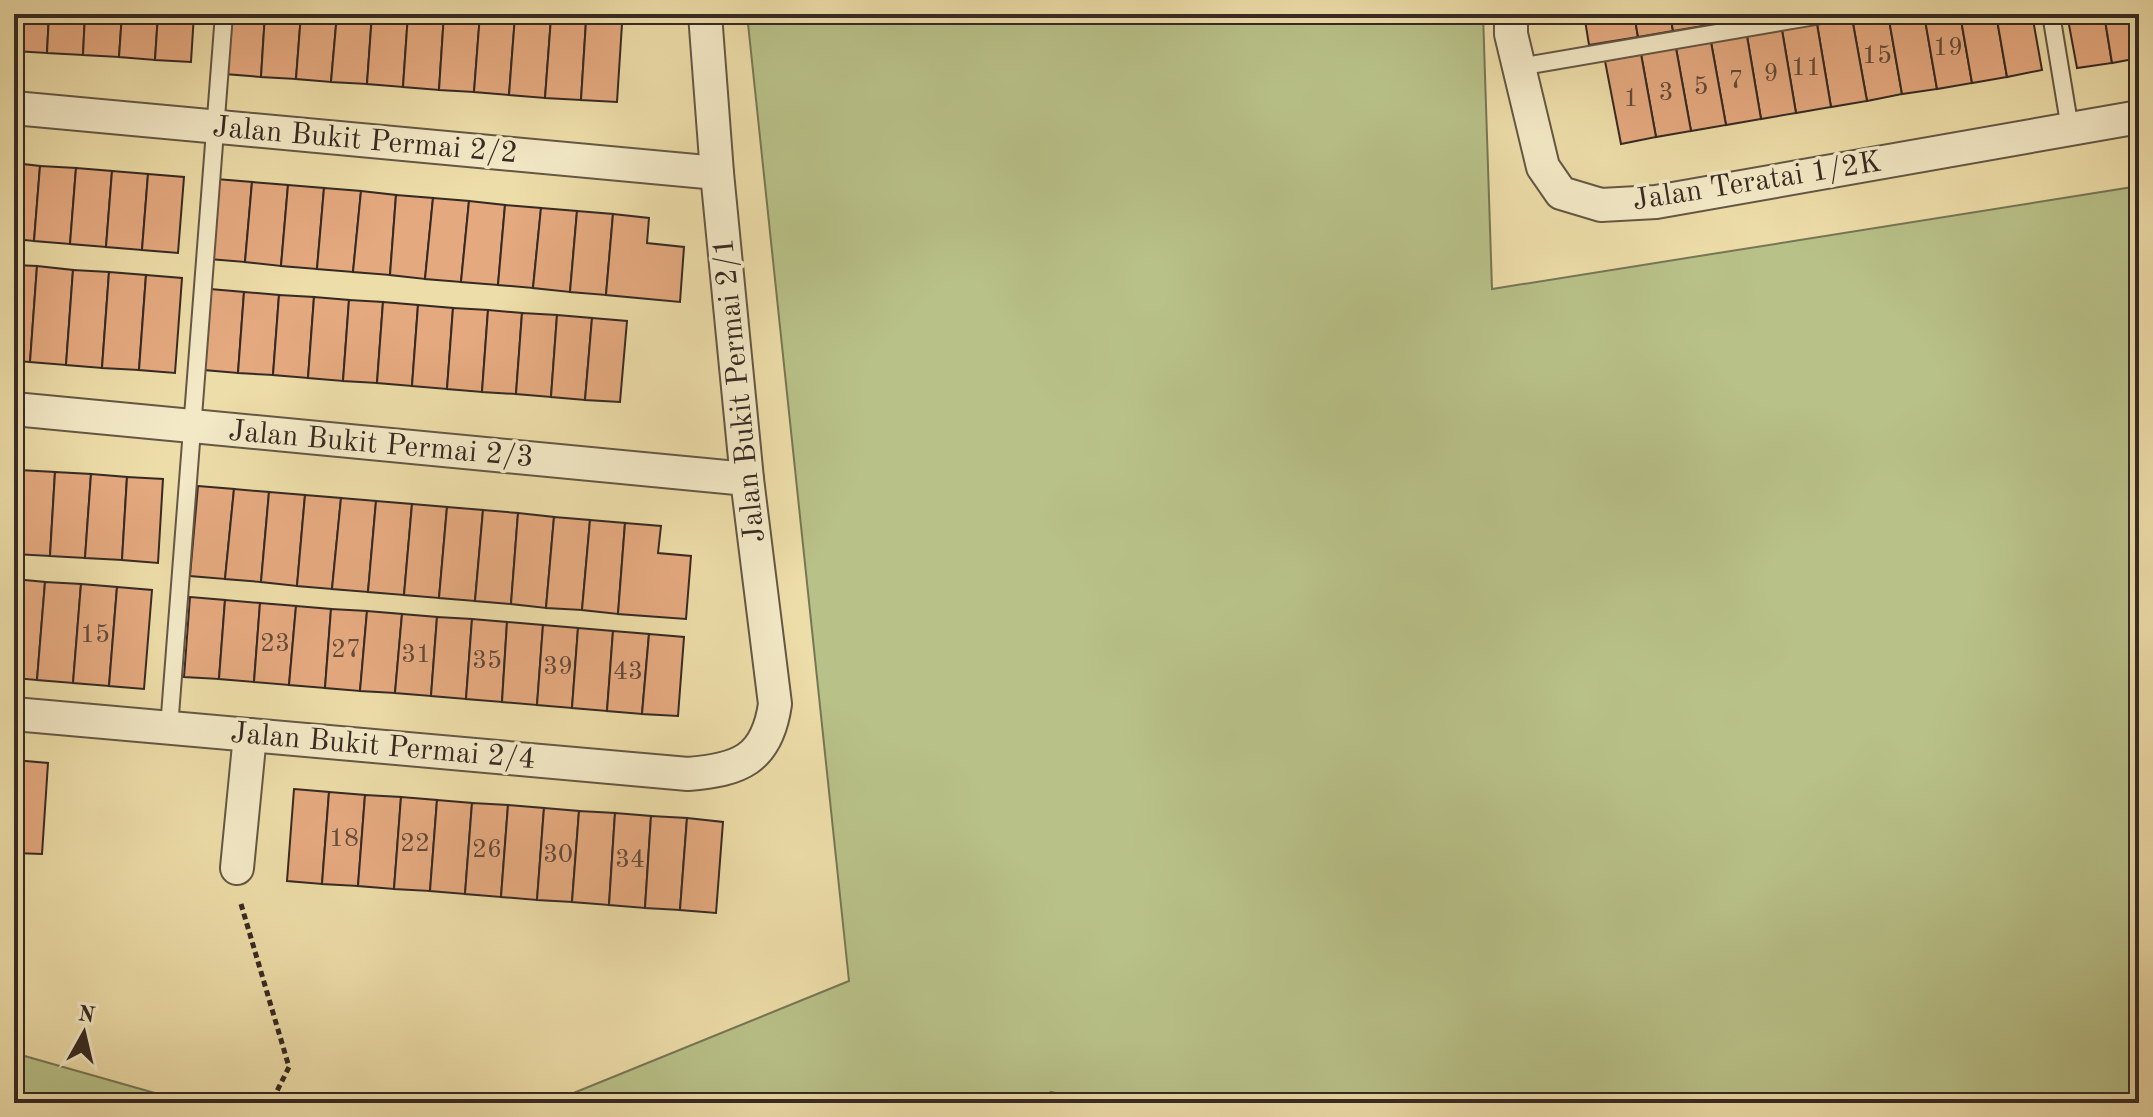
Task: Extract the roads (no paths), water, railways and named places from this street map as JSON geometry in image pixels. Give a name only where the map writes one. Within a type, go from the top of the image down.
[{"type":"street","name":"Jalan Bukit Permai 2/1","points":[[705,14],[747,479],[775,704],[772,724],[764,743],[750,758]]},
{"type":"street","name":"Jalan Teratai 1/2K","points":[[1511,14],[1511,34],[1543,167],[1561,193],[1601,205],[1656,202],[2139,117]]},
{"type":"street","name":"Jalan Bukit Permai 2/2","points":[[14,108],[717,173]]},
{"type":"street","name":"Jalan Bukit Permai 2/3","points":[[14,409],[747,479]]},
{"type":"street","name":"Jalan Bukit Permai 2/4","points":[[14,714],[688,774],[723,771],[750,758]]},
{"type":"street","points":[[237,868],[250,735]]},
{"type":"lane","points":[[169,728],[224,14]]},
{"type":"lane","points":[[1519,67],[1827,14]]},
{"type":"lane","points":[[2051,14],[2070,129]]}]
